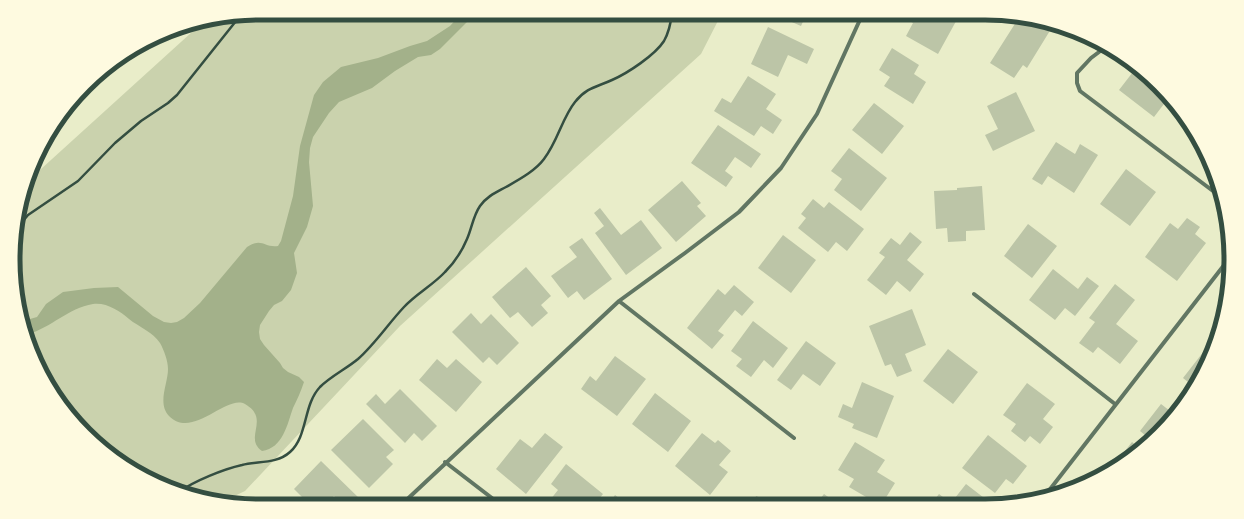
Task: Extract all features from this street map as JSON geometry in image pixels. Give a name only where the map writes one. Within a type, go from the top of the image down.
[{"type":"street","points":[[407,499],[619,301],[739,212],[780,168],[817,114],[860,20]]},
{"type":"street","points":[[1101,50],[1091,58],[1077,73],[1077,83],[1080,91],[1214,192]]},
{"type":"street","points":[[1049,490],[1224,266]]},
{"type":"street","points":[[974,294],[1115,404]]},
{"type":"street","points":[[619,301],[794,438]]},
{"type":"street","points":[[446,462],[493,499]]},
{"type":"path","points":[[187,487],[229,468],[244,464],[280,460],[291,452],[298,441],[311,399],[321,386],[358,359],[404,307],[451,266],[467,240],[472,223],[484,201],[492,194],[518,180],[544,159],[555,142],[569,112],[581,95],[589,89],[612,80],[626,72],[658,48],[664,40],[670,27],[671,20]]},
{"type":"path","points":[[24,220],[28,215],[78,181],[115,144],[141,121],[168,103],[177,95],[236,22]]},
{"type":"shaded area","points":[[260,20],[718,20],[701,54],[400,326],[245,491],[232,497],[198,491],[168,481],[126,459],[90,429],[60,393],[38,351],[28,321],[22,291],[20,260],[22,228],[28,198],[36,173],[198,28],[228,22]]},
{"type":"shaded area","points":[[456,20],[469,20],[440,49],[431,55],[418,57],[395,71],[372,88],[339,102],[329,113],[313,137],[310,148],[309,162],[313,206],[307,227],[294,253],[297,273],[291,290],[282,301],[274,305],[269,311],[260,325],[259,332],[260,339],[264,345],[283,368],[299,377],[304,382],[283,435],[275,445],[262,451],[257,446],[255,440],[257,422],[256,416],[245,404],[237,403],[228,405],[199,420],[188,423],[178,422],[169,416],[163,399],[168,375],[168,366],[166,356],[160,343],[150,333],[108,306],[103,304],[93,304],[84,306],[32,333],[28,320],[37,317],[46,304],[63,292],[94,288],[118,287],[153,316],[164,322],[177,322],[184,318],[200,303],[247,247],[256,243],[269,246],[278,246],[281,241],[293,196],[300,146],[314,95],[323,82],[341,67],[378,58],[427,41],[450,26]]},
{"type":"building","points":[[787,20],[804,20],[801,26]]},
{"type":"building","points":[[908,20],[957,20],[938,54],[906,36],[913,23]]},
{"type":"building","points":[[1016,22],[1051,30],[1027,68],[1023,65],[1014,78],[990,63]]},
{"type":"building","points":[[768,27],[814,49],[807,64],[788,55],[778,77],[751,64]]},
{"type":"building","points":[[892,48],[919,65],[914,74],[926,82],[913,104],[884,86],[890,77],[879,70]]},
{"type":"building","points":[[1133,72],[1165,102],[1154,117],[1119,90]]},
{"type":"building","points":[[748,76],[776,94],[766,109],[782,120],[773,134],[761,126],[754,136],[714,111],[722,98],[731,103]]},
{"type":"building","points":[[1016,92],[1035,131],[993,151],[985,135],[998,129],[987,106]]},
{"type":"building","points":[[874,103],[904,126],[882,154],[852,130]]},
{"type":"building","points":[[718,125],[761,154],[751,168],[735,157],[725,171],[733,177],[726,187],[691,163]]},
{"type":"building","points":[[1056,142],[1075,154],[1080,144],[1098,155],[1074,193],[1048,176],[1042,185],[1032,179]]},
{"type":"building","points":[[849,148],[887,178],[861,211],[834,190],[842,179],[831,171]]},
{"type":"building","points":[[1126,169],[1156,192],[1130,226],[1100,204]]},
{"type":"building","points":[[682,181],[701,203],[697,206],[706,216],[676,242],[648,210]]},
{"type":"building","points":[[982,186],[985,230],[966,231],[966,241],[948,242],[947,228],[936,229],[934,191],[957,190],[957,188]]},
{"type":"building","points":[[813,199],[824,208],[829,202],[864,229],[847,251],[836,242],[828,252],[798,228],[806,218],[801,214]]},
{"type":"building","points":[[600,208],[621,235],[641,220],[662,248],[626,275],[595,233],[604,226],[594,213]]},
{"type":"building","points":[[1187,218],[1200,227],[1195,234],[1206,243],[1177,281],[1145,257],[1170,223],[1178,229]]},
{"type":"building","points":[[1028,224],[1057,246],[1032,278],[1004,256]]},
{"type":"building","points":[[910,232],[922,242],[907,260],[924,274],[910,292],[897,281],[886,295],[867,280],[885,257],[879,253],[891,238],[900,245]]},
{"type":"building","points":[[783,235],[816,260],[791,293],[758,268]]},
{"type":"building","points":[[582,238],[612,279],[584,300],[577,291],[568,298],[551,276],[577,257],[569,247]]},
{"type":"building","points":[[526,267],[551,296],[541,305],[548,313],[532,327],[518,312],[510,318],[492,297]]},
{"type":"building","points":[[1053,269],[1078,289],[1087,277],[1099,286],[1075,316],[1065,308],[1055,320],[1029,300]]},
{"type":"building","points":[[1115,284],[1135,300],[1116,324],[1138,341],[1120,364],[1098,347],[1093,353],[1079,343],[1095,322],[1089,318]]},
{"type":"building","points":[[734,285],[754,302],[742,316],[735,310],[718,331],[724,335],[712,349],[687,328],[718,289],[725,295]]},
{"type":"building","points":[[912,309],[926,345],[905,354],[912,371],[897,377],[891,364],[885,366],[869,326]]},
{"type":"building","points":[[471,313],[481,324],[491,314],[519,343],[497,365],[489,357],[483,363],[452,332]]},
{"type":"building","points":[[753,321],[788,348],[773,368],[764,360],[751,377],[736,366],[742,359],[731,351]]},
{"type":"building","points":[[806,341],[836,363],[820,386],[803,374],[791,390],[777,380]]},
{"type":"building","points":[[948,349],[978,372],[953,404],[923,381]]},
{"type":"building","points":[[1204,351],[1206,352],[1190,383],[1183,378]]},
{"type":"building","points":[[615,356],[646,379],[617,416],[581,389],[590,376],[596,381]]},
{"type":"building","points":[[437,359],[447,368],[456,359],[482,382],[456,412],[419,380]]},
{"type":"building","points":[[862,382],[894,396],[877,438],[852,428],[854,424],[838,417],[843,404],[852,408]]},
{"type":"building","points":[[1027,383],[1055,404],[1043,419],[1053,427],[1040,444],[1030,436],[1025,442],[1011,431],[1016,424],[1003,415]]},
{"type":"building","points":[[400,389],[437,426],[422,441],[414,433],[405,443],[366,404],[376,394],[385,404]]},
{"type":"building","points":[[655,393],[691,421],[668,452],[632,424]]},
{"type":"building","points":[[1161,404],[1170,411],[1146,436],[1140,431]]},
{"type":"building","points":[[363,419],[394,450],[386,457],[393,464],[369,488],[331,450]]},
{"type":"building","points":[[545,433],[563,447],[526,494],[496,469],[520,439],[532,448]]},
{"type":"building","points":[[702,433],[715,443],[718,440],[731,451],[719,465],[728,472],[710,495],[675,466]]},
{"type":"building","points":[[988,435],[1027,466],[1013,484],[1006,479],[995,493],[962,468]]},
{"type":"building","points":[[855,442],[885,460],[877,472],[895,483],[885,499],[869,499],[849,487],[854,479],[838,470]]},
{"type":"building","points":[[1132,442],[1136,445],[1130,450],[1120,458]]},
{"type":"building","points":[[321,461],[360,499],[337,499],[334,496],[331,499],[304,499],[294,489]]},
{"type":"building","points":[[566,464],[603,494],[599,499],[551,499],[558,490],[551,484]]},
{"type":"building","points":[[966,484],[985,499],[984,499],[954,499]]},
{"type":"building","points":[[824,494],[831,499],[820,499]]},
{"type":"building","points":[[939,494],[946,499],[935,499]]},
{"type":"building","points":[[615,495],[620,499],[612,499]]},
{"type":"building","points":[[756,496],[764,499],[755,499]]}]
